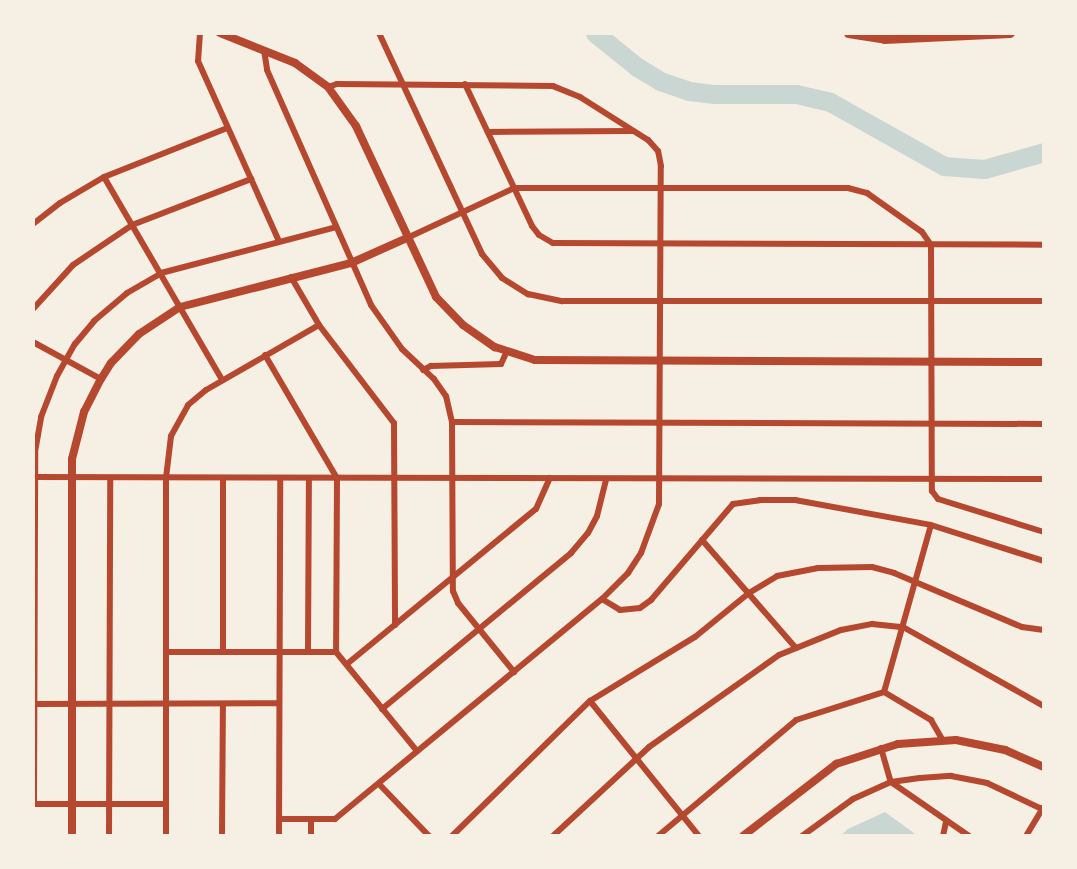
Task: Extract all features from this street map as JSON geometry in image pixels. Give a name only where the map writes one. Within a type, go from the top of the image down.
[{"type":"main road","points":[[848,33],[884,38],[1010,33]]},
{"type":"street","points":[[200,33],[198,61],[279,241]]},
{"type":"street","points":[[220,33],[295,63],[328,87],[356,126],[436,296],[463,325],[495,347],[535,360],[1044,362]]},
{"type":"street","points":[[379,33],[487,262],[510,284],[528,294],[562,301],[1044,301]]},
{"type":"street","points":[[264,50],[267,70],[351,263],[385,328],[435,379],[446,396],[452,422],[452,578],[455,598],[514,672]]},
{"type":"street","points":[[278,819],[335,819],[379,784],[602,599],[628,573],[645,545],[659,504],[661,244],[658,150],[648,140],[580,97],[553,86],[337,84],[328,87]]},
{"type":"street","points":[[465,84],[535,231],[548,241],[563,244],[1044,245]]},
{"type":"street","points":[[33,224],[69,197],[104,177],[228,128]]},
{"type":"street","points":[[488,132],[634,131]]},
{"type":"street","points":[[104,177],[222,380]]},
{"type":"street","points":[[33,309],[73,265],[132,225],[251,179]]},
{"type":"street","points":[[72,836],[74,442],[101,379],[111,363],[139,334],[180,307],[351,263],[514,188],[855,189],[867,193],[922,232],[930,245],[930,479],[938,499],[1044,532]]},
{"type":"street","points":[[166,804],[34,804],[34,477],[38,428],[49,392],[65,359],[85,332],[114,303],[161,273],[336,227]]},
{"type":"street","points":[[291,277],[319,325],[394,423],[394,625]]},
{"type":"street","points":[[166,836],[166,478],[169,444],[183,412],[199,395],[319,325]]},
{"type":"street","points":[[33,342],[101,379]]},
{"type":"street","points":[[424,370],[431,366],[501,364],[507,351]]},
{"type":"street","points":[[265,355],[337,478],[336,652],[417,751]]},
{"type":"street","points":[[452,422],[1044,424]]},
{"type":"street","points":[[34,477],[1044,479]]},
{"type":"street","points":[[109,836],[110,478]]},
{"type":"street","points":[[279,836],[280,478]]},
{"type":"street","points":[[309,478],[309,652]]},
{"type":"street","points":[[347,664],[537,509],[551,478]]},
{"type":"street","points":[[223,479],[223,652]]},
{"type":"street","points":[[382,709],[578,546],[597,516],[606,479]]},
{"type":"street","points":[[602,599],[620,610],[640,608],[651,600],[733,504],[760,500],[795,500],[931,526],[1044,561]]},
{"type":"street","points":[[884,692],[931,526]]},
{"type":"street","points":[[702,540],[796,648]]},
{"type":"street","points":[[452,836],[590,701],[695,637],[749,593],[785,574],[844,566],[880,569],[1022,627],[1044,630]]},
{"type":"street","points":[[553,836],[636,758],[779,655],[818,637],[857,626],[903,627],[1044,706]]},
{"type":"street","points":[[166,652],[336,652]]},
{"type":"street","points":[[658,836],[796,720],[884,692],[930,720],[942,739]]},
{"type":"street","points":[[590,701],[699,836]]},
{"type":"street","points":[[34,704],[279,703]]},
{"type":"street","points":[[222,836],[223,704]]},
{"type":"street","points":[[743,836],[836,764],[881,748],[942,739],[993,747],[1044,767]]},
{"type":"street","points":[[881,748],[891,782],[969,836]]},
{"type":"street","points":[[802,836],[853,799],[891,782],[951,776],[987,783],[1043,808],[1026,836]]},
{"type":"street","points":[[379,784],[429,836]]},
{"type":"street","points":[[311,820],[311,836]]},
{"type":"street","points":[[943,836],[946,822]]},
{"type":"shaded area","points":[[885,812],[918,836],[840,836],[848,829]]},
{"type":"waterway","points":[[595,33],[637,67],[660,81],[689,91],[713,94],[796,94],[830,102],[944,166],[984,169],[1044,152]]}]
